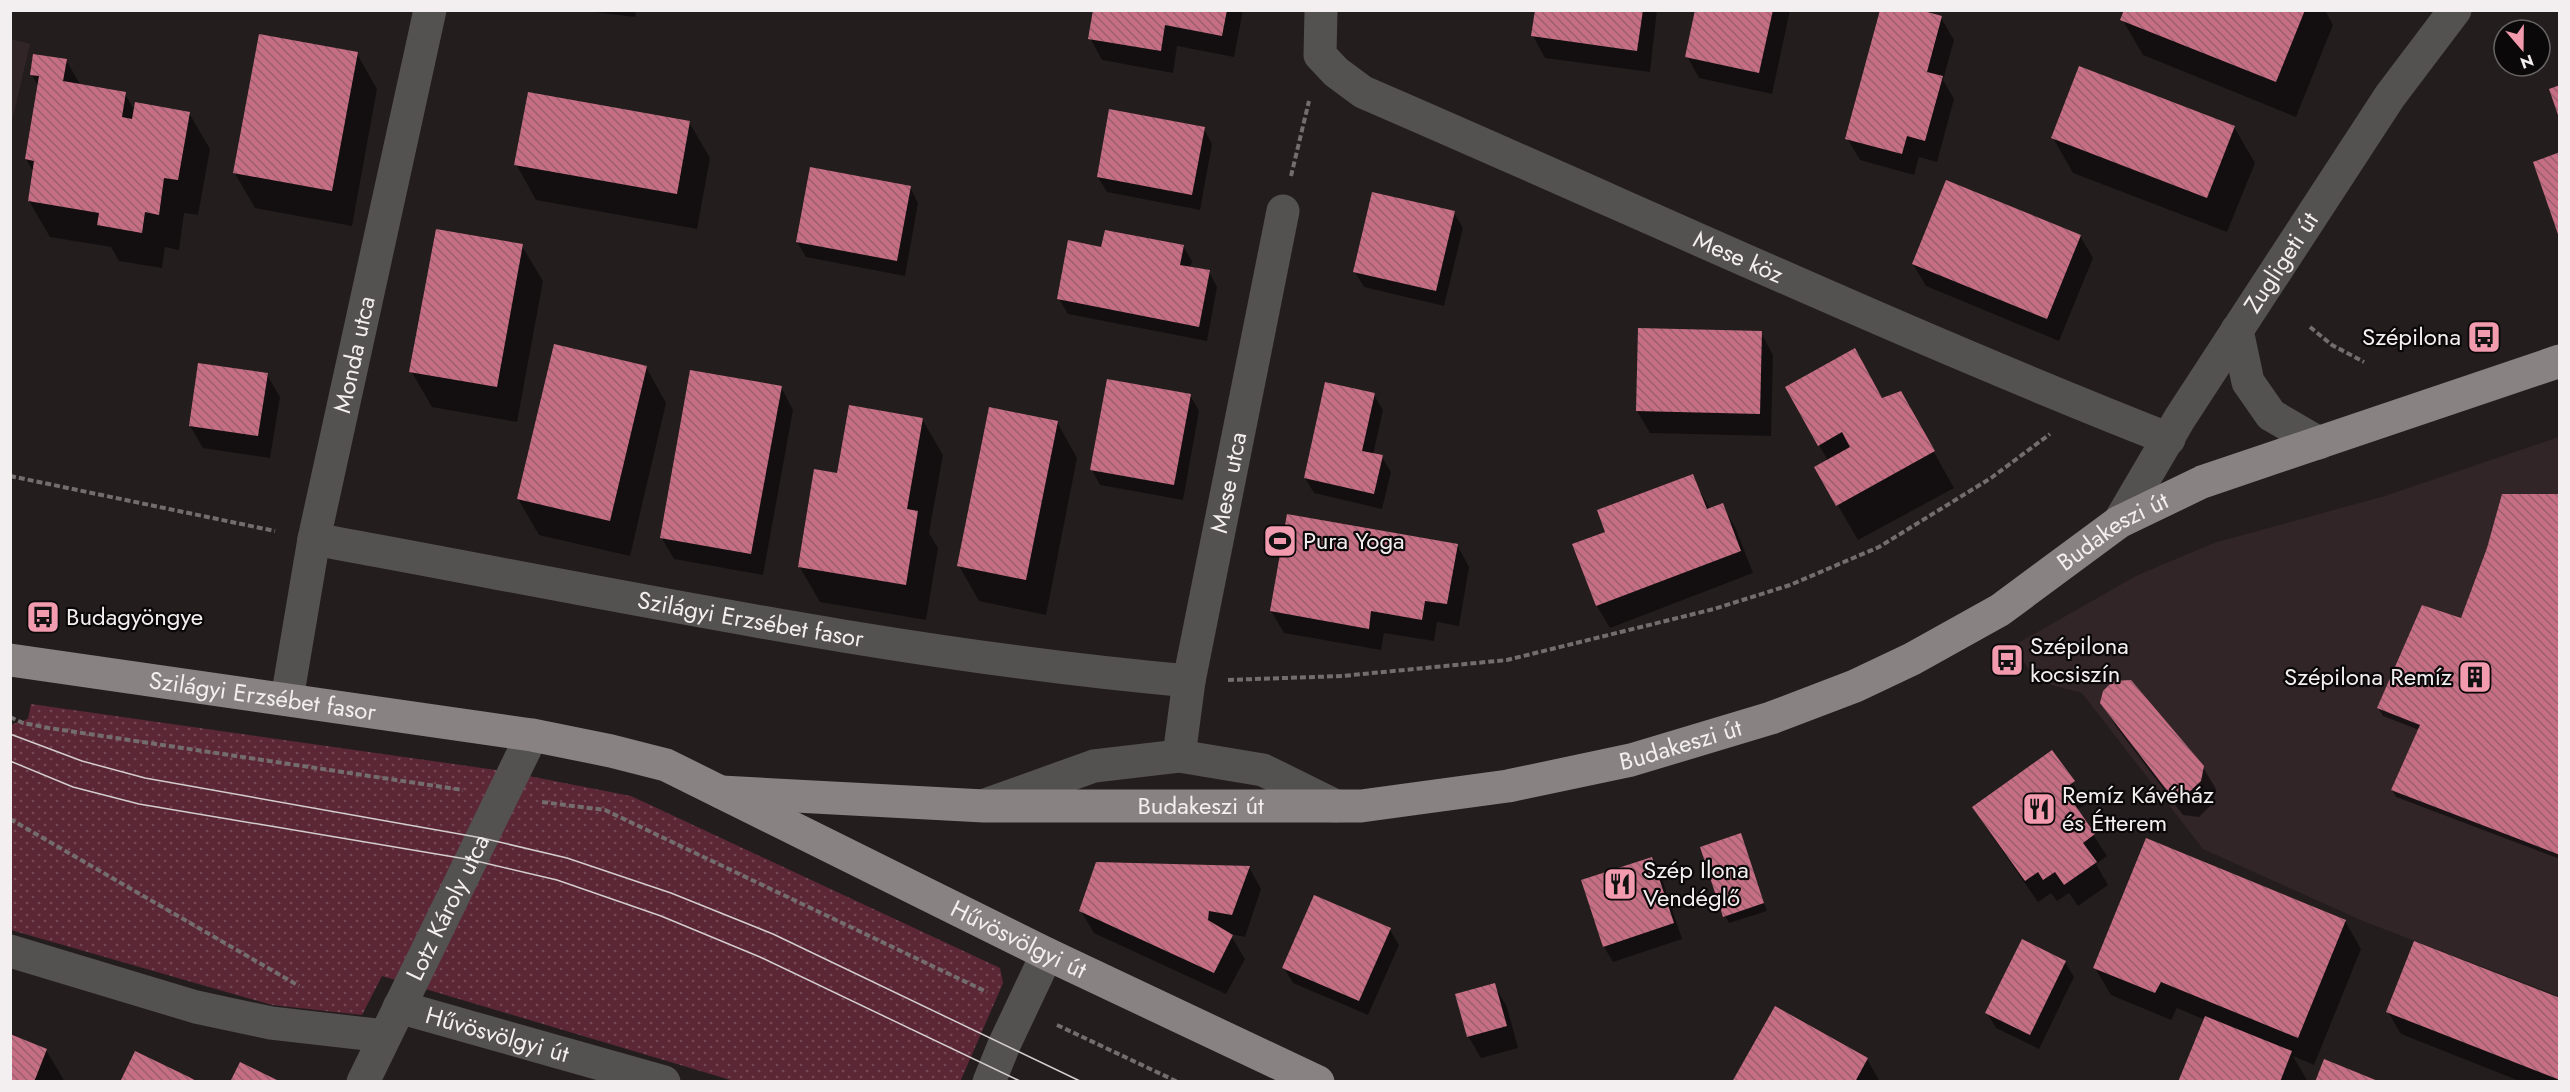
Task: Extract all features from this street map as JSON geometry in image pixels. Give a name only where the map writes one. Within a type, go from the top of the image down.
[{"type":"main road","name":"Budakeszi út","points":[[721,792],[984,806],[1361,806],[1428,799],[1569,775],[1698,742],[1771,718],[1855,686],[1912,660],[2000,610],[2119,522],[2202,482],[2559,361]]},
{"type":"main road","name":"Szilágyi Erzsébet fasor","points":[[10,660],[532,735],[666,765],[721,792]]},
{"type":"main road","name":"Hűvösvölgyi út","points":[[721,792],[1047,954],[1318,1082]]},
{"type":"street","name":"Monda utca","points":[[286,699],[314,539],[430,10]]},
{"type":"street","points":[[1320,55],[1321,10]]},
{"type":"street","name":"Zugligeti út","points":[[2119,522],[2180,418],[2390,96],[2455,10]]},
{"type":"street","name":"Mese köz","points":[[1320,55],[1336,72],[1363,92],[2087,407],[2169,439]]},
{"type":"street","name":"Mese utca","points":[[1179,756],[1189,681],[1283,211]]},
{"type":"street","points":[[2237,330],[2248,382],[2271,415],[2319,443]]},
{"type":"street","name":"Szilágyi Erzsébet fasor","points":[[314,539],[917,649],[1079,672],[1189,681]]},
{"type":"street","name":"Lotz Károly utca","points":[[363,1082],[532,735]]},
{"type":"street","points":[[984,806],[1095,766],[1179,756],[1263,770],[1336,806]]},
{"type":"street","points":[[10,951],[196,1007],[271,1023],[392,1022]]},
{"type":"street","points":[[989,1082],[1047,954]]},
{"type":"street","name":"Hűvösvölgyi út","points":[[392,1022],[664,1082]]},
{"type":"path","points":[[1283,211],[1320,55]]},
{"type":"path","points":[[2310,327],[2332,345],[2364,362]]},
{"type":"path","points":[[1189,681],[1342,676],[1507,660],[1714,609],[1790,585],[1879,547],[1991,478],[2087,407]]},
{"type":"path","points":[[10,476],[314,539]]},
{"type":"path","points":[[10,717],[23,723],[49,728],[605,810],[1178,1082]]},
{"type":"path","points":[[10,819],[304,989]]},
{"type":"shaded area","points":[[10,39],[30,44],[11,125]]},
{"type":"shaded area","name":"Szépilona kocsiszín","points":[[2559,437],[2559,996],[2363,921],[2203,849],[2082,693],[2037,681],[2013,646],[2136,576],[2214,543],[2385,496]]},
{"type":"shaded area","points":[[31,704],[503,771],[631,796],[1000,968],[1003,983],[960,1082],[734,1081],[382,976],[362,1015],[272,1005],[11,930],[10,725],[28,719]]},
{"type":"building","points":[[1093,10],[1227,10],[1222,36],[1165,25],[1161,51],[1088,39]]},
{"type":"building","points":[[1535,10],[1643,10],[1637,51],[1531,36]]},
{"type":"building","points":[[1695,10],[1773,10],[1759,73],[1685,57]]},
{"type":"building","points":[[1880,10],[1920,10],[1942,16],[1927,72],[1943,76],[1925,141],[1907,136],[1902,154],[1845,139]]},
{"type":"building","points":[[2124,10],[2305,10],[2276,82],[2120,20]]},
{"type":"building","points":[[259,34],[358,52],[332,191],[233,173]]},
{"type":"building","points":[[33,54],[67,59],[63,81],[126,92],[122,117],[132,119],[135,102],[190,112],[178,180],[164,178],[159,215],[145,212],[142,233],[97,225],[99,213],[28,201],[34,161],[25,159],[39,76],[30,75]]},
{"type":"building","points":[[2079,66],[2235,126],[2207,198],[2051,138]]},
{"type":"building","points":[[2560,85],[2560,118],[2559,118],[2549,89]]},
{"type":"building","points":[[528,92],[690,121],[677,194],[514,165]]},
{"type":"building","points":[[1109,109],[1205,127],[1192,195],[1097,177]]},
{"type":"building","points":[[2560,152],[2560,237],[2559,237],[2533,162]]},
{"type":"building","points":[[810,167],[911,186],[897,261],[796,242]]},
{"type":"building","points":[[1946,180],[2081,235],[2047,319],[1912,264]]},
{"type":"building","points":[[1372,192],[1455,211],[1436,291],[1353,272]]},
{"type":"building","points":[[436,229],[523,244],[497,387],[409,372]]},
{"type":"building","points":[[1105,230],[1184,245],[1180,265],[1210,270],[1199,327],[1057,299],[1068,240],[1101,247]]},
{"type":"building","points":[[1638,328],[1762,331],[1760,414],[1636,411]]},
{"type":"building","points":[[554,344],[647,366],[610,521],[517,499]]},
{"type":"building","points":[[1855,348],[1882,398],[1901,391],[1935,451],[1836,506],[1814,467],[1850,447],[1842,432],[1818,446],[1785,387]]},
{"type":"building","points":[[198,363],[268,373],[258,436],[189,426]]},
{"type":"building","points":[[690,370],[782,386],[751,554],[660,538]]},
{"type":"building","points":[[1107,379],[1191,394],[1174,485],[1090,470]]},
{"type":"building","points":[[1325,382],[1375,393],[1362,451],[1383,455],[1374,494],[1304,478]]},
{"type":"building","points":[[849,405],[923,418],[907,509],[918,511],[906,585],[798,567],[814,469],[837,473]]},
{"type":"building","points":[[989,407],[1058,421],[1026,580],[957,566]]},
{"type":"building","points":[[1693,474],[1707,509],[1723,503],[1741,551],[1596,606],[1572,544],[1605,532],[1597,510]]},
{"type":"building","name":"Szépilona Remíz","points":[[2502,494],[2560,494],[2560,855],[2391,790],[2420,725],[2377,708],[2422,605],[2461,618],[2487,548]]},
{"type":"building","points":[[1287,514],[1458,544],[1447,604],[1425,601],[1422,620],[1371,611],[1369,629],[1270,611]]},
{"type":"building","points":[[2131,680],[2204,766],[2201,781],[2186,795],[2169,793],[2100,703],[2103,691],[2113,681]]},
{"type":"building","points":[[2052,750],[2075,781],[2064,789],[2095,834],[2083,843],[2097,862],[2064,885],[2055,872],[2043,880],[2038,872],[2025,881],[1972,807]]},
{"type":"building","points":[[1741,833],[1764,903],[1723,917],[1700,847]]},
{"type":"building","points":[[2146,838],[2346,920],[2298,1038],[2161,982],[2155,993],[2093,968]]},
{"type":"building","points":[[1652,857],[1674,923],[1603,947],[1581,880]]},
{"type":"building","points":[[1096,862],[1250,866],[1232,915],[1209,911],[1208,920],[1233,935],[1214,973],[1079,911]]},
{"type":"building","points":[[1314,895],[1391,928],[1359,1001],[1282,968]]},
{"type":"building","points":[[2022,939],[2066,961],[2030,1035],[1985,1013]]},
{"type":"building","points":[[2414,941],[2560,998],[2560,1080],[2386,1012]]},
{"type":"building","points":[[1495,983],[1507,1026],[1467,1037],[1455,994]]},
{"type":"building","points":[[1775,1006],[1868,1058],[1855,1082],[1732,1082]]},
{"type":"building","points":[[2205,1016],[2292,1051],[2280,1082],[2178,1082]]},
{"type":"building","points":[[10,1034],[47,1049],[34,1082],[10,1082]]},
{"type":"building","points":[[135,1051],[189,1077],[198,1082],[120,1082]]},
{"type":"building","points":[[2324,1059],[2378,1081],[2378,1082],[2315,1082]]},
{"type":"building","points":[[240,1062],[281,1082],[230,1082]]},
{"type":"tram line","points":[[10,734],[82,761],[145,778],[482,838],[567,858],[671,893],[773,934],[1082,1082]]},
{"type":"tram line","points":[[10,761],[73,787],[139,804],[472,860],[557,880],[661,916],[760,957],[1022,1082]]},
{"type":"place","name":"Szépilona","points":[[2484,337]]},
{"type":"place","name":"Pura Yoga","points":[[1280,541]]},
{"type":"place","name":"Budagyöngye","points":[[43,617]]},
{"type":"place","name":"Szépilona kocsiszín","points":[[2007,660]]},
{"type":"place","name":"Szépilona Remíz","points":[[2475,677]]},
{"type":"place","name":"Remíz Kávéház és Étterem","points":[[2039,809]]},
{"type":"place","name":"Szép Ilona Vendéglő","points":[[1620,884]]}]
